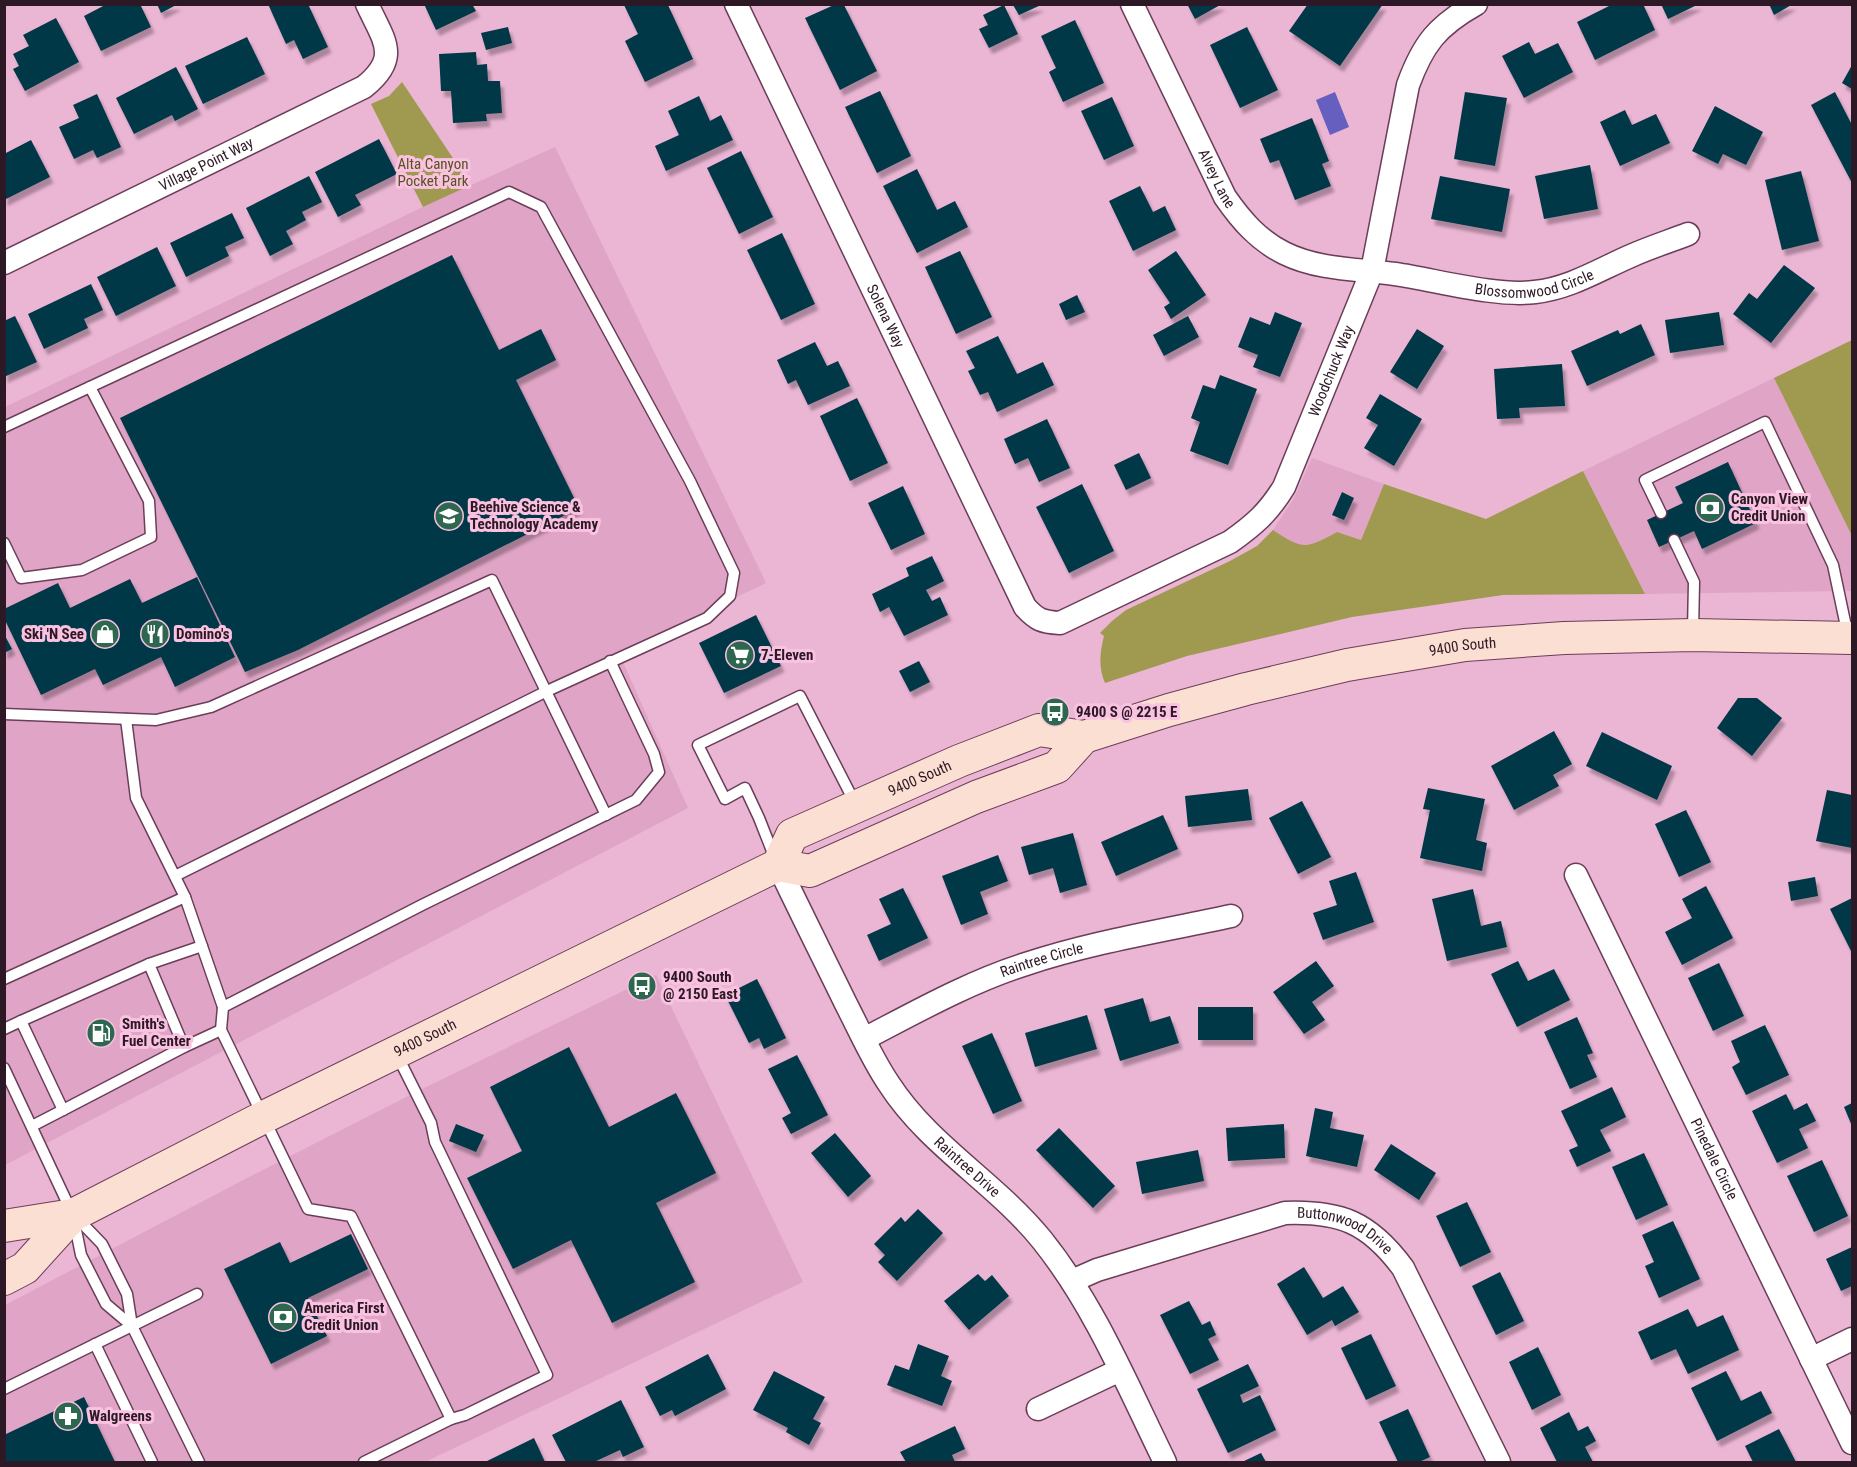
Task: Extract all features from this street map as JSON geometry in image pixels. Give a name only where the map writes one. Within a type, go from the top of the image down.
[{"type":"main road","name":"9400 South","points":[[4,1226],[73,1215],[264,1117],[778,865],[792,835],[959,761],[1039,730],[1084,737],[1246,689],[1347,665],[1465,645],[1564,638],[1693,635],[1851,638]]},
{"type":"main road","points":[[778,865],[810,871],[976,798],[1057,767],[1084,737]]},
{"type":"main road","name":"9400 South","points":[[4,1279],[25,1268],[73,1215]]},
{"type":"street","name":"Village Point Way","points":[[4,263],[364,87],[377,76],[386,63],[386,48],[367,4]]},
{"type":"street","name":"Solena Way","points":[[736,4],[1024,607],[1044,622]]},
{"type":"street","name":"Alvey Lane","points":[[1132,4],[1225,197],[1240,218],[1260,238],[1285,253],[1312,263],[1340,269],[1372,271]]},
{"type":"street","name":"Woodchuck Way","points":[[1044,622],[1060,623],[1230,542],[1251,528],[1269,510],[1284,487],[1372,271],[1408,86],[1415,66],[1436,33],[1458,14],[1476,4]]},
{"type":"street","name":"Blossomwood Circle","points":[[1372,271],[1501,292],[1534,292],[1570,285],[1634,254],[1688,234]]},
{"type":"street","name":"Raintree Drive","points":[[778,865],[889,1085],[926,1130],[1006,1202],[1041,1239],[1072,1281],[1093,1317],[1165,1462]]},
{"type":"street","name":"Pinedale Circle","points":[[1576,876],[1852,1443]]},
{"type":"street","name":"Raintree Circle","points":[[864,1039],[974,984],[1024,964],[1076,949],[1231,916]]},
{"type":"street","name":"Buttonwood Drive","points":[[1072,1281],[1097,1270],[1285,1213],[1312,1212],[1337,1216],[1358,1225],[1375,1236],[1403,1268],[1499,1462]]},
{"type":"street","points":[[1811,1359],[1852,1339]]},
{"type":"street","points":[[1038,1409],[1120,1370]]},
{"type":"lane","points":[[4,427],[509,192],[541,207],[690,481],[734,573],[730,596],[707,618],[547,691],[175,876]]},
{"type":"lane","points":[[4,543],[21,578],[82,570],[151,537],[149,501],[90,387]]},
{"type":"lane","points":[[1661,513],[1645,480],[1765,422],[1833,564],[1851,638]]},
{"type":"lane","points":[[1674,540],[1694,582],[1693,635]]},
{"type":"lane","points":[[4,714],[156,720],[211,707],[492,580],[606,815]]},
{"type":"lane","points":[[224,1007],[422,905],[636,800],[659,772],[654,754],[610,661]]},
{"type":"lane","points":[[778,865],[745,788],[725,799],[698,745],[800,696],[856,806]]},
{"type":"lane","points":[[126,719],[136,798],[185,897],[224,1007],[221,1030],[308,1209],[351,1216],[451,1419]]},
{"type":"lane","points":[[4,979],[185,897]]},
{"type":"lane","points":[[4,1029],[149,964],[202,946]]},
{"type":"lane","points":[[149,964],[184,1047]]},
{"type":"lane","points":[[21,1021],[63,1110]]},
{"type":"lane","points":[[32,1126],[221,1030]]},
{"type":"lane","points":[[364,1462],[547,1375],[435,1142],[431,1123],[396,1052]]},
{"type":"lane","points":[[4,1068],[73,1215],[81,1255],[106,1305],[132,1326]]},
{"type":"lane","points":[[73,1215],[102,1244],[127,1294],[132,1326],[199,1462]]},
{"type":"lane","points":[[4,1389],[197,1294]]},
{"type":"lane","points":[[95,1344],[152,1462]]},
{"type":"shaded area","points":[[1335,92],[1349,127],[1330,135],[1316,100]]},
{"type":"shaded area","points":[[555,147],[766,583],[619,653],[688,808],[5,1165],[5,407],[423,207]]},
{"type":"shaded area","points":[[1774,378],[1852,536],[1852,591],[1645,594],[1583,471]]},
{"type":"shaded area","points":[[1312,458],[1384,484],[1361,540],[1337,532],[1303,547],[1273,530],[1294,498]]},
{"type":"shaded area","points":[[656,975],[803,1282],[425,1462],[5,1462],[5,1305],[420,1090]]},
{"type":"green space","name":"Alta Canyon Pocket Park","points":[[402,82],[471,185],[423,207],[371,104],[389,96]]},
{"type":"green space","points":[[1852,340],[1852,536],[1774,378]]},
{"type":"green space","points":[[1583,471],[1645,594],[1503,595],[1352,617],[1187,656],[1105,683],[1100,660],[1104,636],[1100,633],[1112,621],[1126,610],[1257,546],[1273,530],[1291,541],[1305,545],[1318,542],[1337,532],[1361,540],[1384,484],[1486,519]]},
{"type":"building","points":[[107,4],[140,4],[151,27],[101,51],[84,16]]},
{"type":"building","points":[[157,4],[178,4],[161,13]]},
{"type":"building","points":[[268,4],[308,4],[328,47],[303,59],[294,40],[286,44]]},
{"type":"building","points":[[424,4],[472,4],[476,11],[436,30]]},
{"type":"building","points":[[1187,4],[1222,4],[1195,19]]},
{"type":"building","points":[[1308,4],[1383,4],[1340,66],[1289,31]]},
{"type":"building","points":[[1613,4],[1643,4],[1655,30],[1595,60],[1577,22]]},
{"type":"building","points":[[1661,4],[1699,4],[1668,19]]},
{"type":"building","points":[[1769,4],[1793,4],[1774,15]]},
{"type":"building","points":[[624,5],[668,5],[693,59],[645,82],[625,41],[638,34]]},
{"type":"building","points":[[834,5],[844,5],[877,71],[840,90],[805,18]]},
{"type":"building","points":[[1004,5],[1018,34],[989,48],[979,29],[988,25],[983,15]]},
{"type":"building","points":[[1013,5],[1041,5],[1019,15]]},
{"type":"building","points":[[56,18],[79,62],[25,91],[13,69],[19,66],[13,54],[29,46],[23,35]]},
{"type":"building","points":[[1075,20],[1104,83],[1063,102],[1049,72],[1056,68],[1041,36]]},
{"type":"building","points":[[508,27],[512,43],[486,50],[481,33]]},
{"type":"building","points":[[1247,27],[1278,90],[1240,108],[1210,45]]},
{"type":"building","points":[[247,37],[265,74],[203,104],[185,66]]},
{"type":"building","points":[[1529,42],[1535,54],[1558,43],[1573,72],[1524,98],[1502,56]]},
{"type":"building","points":[[476,52],[477,65],[487,64],[488,81],[500,81],[502,113],[486,114],[487,121],[453,123],[451,91],[441,91],[439,54]]},
{"type":"building","points":[[1852,65],[1852,89],[1842,83]]},
{"type":"building","points":[[176,67],[198,109],[175,121],[172,115],[134,134],[116,98]]},
{"type":"building","points":[[880,91],[911,156],[877,173],[845,107]]},
{"type":"building","points":[[1465,92],[1507,98],[1495,166],[1454,159]]},
{"type":"building","points":[[1835,92],[1852,125],[1852,183],[1811,105]]},
{"type":"building","points":[[97,94],[121,147],[97,158],[93,150],[74,159],[59,127],[79,118],[73,105]]},
{"type":"building","points":[[699,96],[710,121],[721,115],[733,140],[666,171],[655,146],[679,135],[668,111]]},
{"type":"building","points":[[1112,97],[1134,146],[1104,160],[1081,111]]},
{"type":"building","points":[[1715,106],[1763,132],[1746,165],[1723,154],[1718,164],[1692,151]]},
{"type":"building","points":[[1625,110],[1632,125],[1656,114],[1670,143],[1620,166],[1600,122]]},
{"type":"building","points":[[1312,118],[1329,161],[1322,164],[1331,186],[1295,200],[1279,160],[1270,163],[1260,139]]},
{"type":"building","points":[[379,139],[397,174],[355,195],[361,205],[338,217],[315,172]]},
{"type":"building","points":[[31,140],[50,177],[4,200],[4,154]]},
{"type":"building","points":[[741,151],[773,217],[739,234],[707,168]]},
{"type":"building","points":[[1590,165],[1598,209],[1544,219],[1535,176]]},
{"type":"building","points":[[917,169],[937,210],[955,201],[968,227],[917,253],[883,186]]},
{"type":"building","points":[[1801,171],[1819,241],[1782,250],[1765,180]]},
{"type":"building","points":[[309,176],[322,202],[302,212],[306,220],[286,231],[293,244],[270,256],[246,208]]},
{"type":"building","points":[[1440,176],[1510,189],[1502,232],[1431,219]]},
{"type":"building","points":[[1140,186],[1153,212],[1165,206],[1176,230],[1133,251],[1109,201]]},
{"type":"building","points":[[232,213],[244,238],[225,247],[229,256],[186,277],[170,243]]},
{"type":"building","points":[[782,233],[815,304],[781,320],[747,250]]},
{"type":"building","points":[[157,247],[176,286],[116,316],[97,277]]},
{"type":"building","points":[[960,251],[992,317],[956,334],[925,267]]},
{"type":"building","points":[[1176,251],[1206,295],[1171,319],[1164,307],[1170,303],[1148,270]]},
{"type":"building","points":[[452,255],[499,350],[541,329],[556,360],[516,380],[579,508],[298,650],[245,672],[120,418]]},
{"type":"building","points":[[1784,265],[1815,288],[1771,343],[1733,314],[1749,293],[1757,299]]},
{"type":"building","points":[[91,284],[103,310],[84,319],[88,328],[44,349],[28,314]]},
{"type":"building","points":[[1077,295],[1085,312],[1066,320],[1059,304]]},
{"type":"building","points":[[1275,312],[1302,323],[1280,377],[1253,367],[1258,355],[1238,347],[1250,317],[1270,325]]},
{"type":"building","points":[[1719,312],[1724,345],[1670,353],[1665,320]]},
{"type":"building","points":[[15,316],[37,362],[4,377],[4,321]]},
{"type":"building","points":[[1188,316],[1199,337],[1164,356],[1153,335]]},
{"type":"building","points":[[1641,324],[1655,355],[1587,386],[1571,351],[1618,330],[1620,334]]},
{"type":"building","points":[[1417,329],[1444,346],[1417,389],[1390,372]]},
{"type":"building","points":[[998,336],[1017,374],[1043,362],[1054,385],[997,412],[988,392],[980,395],[968,371],[975,368],[966,351]]},
{"type":"building","points":[[815,342],[827,366],[838,361],[850,386],[808,405],[796,380],[788,384],[777,360]]},
{"type":"building","points":[[1562,364],[1565,406],[1519,408],[1520,418],[1497,419],[1494,369]]},
{"type":"building","points":[[1220,375],[1257,389],[1228,465],[1190,451],[1200,422],[1191,418],[1203,385],[1215,389]]},
{"type":"building","points":[[1380,394],[1422,419],[1394,466],[1364,448],[1378,425],[1366,418]]},
{"type":"building","points":[[857,398],[888,463],[850,481],[820,416]]},
{"type":"building","points":[[1047,419],[1070,468],[1039,482],[1028,458],[1015,464],[1004,439]]},
{"type":"building","points":[[1139,453],[1151,478],[1126,490],[1114,465]]},
{"type":"building","name":"Canyon View Credit Union","points":[[1728,462],[1756,523],[1702,549],[1694,531],[1659,547],[1647,520],[1683,503],[1675,487]]},
{"type":"building","points":[[1082,484],[1114,551],[1069,573],[1036,507]]},
{"type":"building","points":[[903,486],[925,534],[891,550],[868,503]]},
{"type":"building","points":[[1342,492],[1354,498],[1344,520],[1332,515]]},
{"type":"building","points":[[932,556],[944,581],[926,590],[932,601],[940,597],[948,615],[904,636],[889,607],[880,612],[872,594],[909,576],[906,568]]},
{"type":"building","points":[[197,577],[235,657],[175,687],[161,657],[103,685],[95,669],[41,695],[4,618],[4,609],[58,583],[70,608],[130,579],[142,603]]},
{"type":"building","name":"7-Eleven","points":[[756,615],[781,666],[724,693],[699,643]]},
{"type":"building","points":[[4,634],[12,649],[4,653]]},
{"type":"building","points":[[919,661],[930,682],[910,692],[899,671]]},
{"type":"building","points":[[1738,698],[1757,698],[1782,718],[1752,756],[1717,728]]},
{"type":"building","points":[[1554,731],[1572,764],[1553,775],[1559,786],[1514,810],[1491,766]]},
{"type":"building","points":[[1602,732],[1672,766],[1657,800],[1586,766]]},
{"type":"building","points":[[1428,788],[1485,799],[1476,840],[1487,843],[1482,871],[1420,858],[1430,810],[1423,809]]},
{"type":"building","points":[[1248,789],[1252,820],[1188,827],[1185,796]]},
{"type":"building","points":[[1827,790],[1852,795],[1852,848],[1816,841]]},
{"type":"building","points":[[1302,801],[1331,857],[1298,874],[1269,818]]},
{"type":"building","points":[[1686,810],[1711,862],[1679,877],[1655,824]]},
{"type":"building","points":[[1163,815],[1178,849],[1116,876],[1101,842]]},
{"type":"building","points":[[1073,833],[1087,885],[1060,893],[1053,868],[1029,875],[1021,847]]},
{"type":"building","points":[[998,855],[1008,881],[980,892],[988,914],[961,925],[942,876]]},
{"type":"building","points":[[1356,872],[1374,922],[1323,940],[1313,913],[1337,905],[1329,881]]},
{"type":"building","points":[[1815,877],[1818,896],[1791,901],[1788,882]]},
{"type":"building","points":[[1706,886],[1733,938],[1682,965],[1665,932],[1692,918],[1682,899]]},
{"type":"building","points":[[903,888],[928,938],[879,961],[867,935],[891,924],[879,899]]},
{"type":"building","points":[[1473,889],[1481,926],[1501,921],[1507,947],[1447,961],[1432,899]]},
{"type":"building","points":[[1852,898],[1852,953],[1830,909]]},
{"type":"building","points":[[1316,961],[1334,986],[1312,1002],[1325,1020],[1304,1034],[1273,992]]},
{"type":"building","points":[[1518,961],[1528,981],[1554,969],[1570,1000],[1517,1027],[1491,974]]},
{"type":"building","points":[[1719,963],[1744,1016],[1713,1031],[1688,978]]},
{"type":"building","points":[[757,979],[786,1038],[764,1049],[759,1038],[749,1043],[725,995]]},
{"type":"building","points":[[1143,998],[1150,1022],[1170,1016],[1179,1043],[1120,1061],[1104,1009]]},
{"type":"building","points":[[1198,1007],[1253,1007],[1253,1040],[1198,1040]]},
{"type":"building","points":[[1087,1015],[1097,1049],[1035,1067],[1025,1033]]},
{"type":"building","points":[[1577,1017],[1593,1053],[1587,1055],[1597,1077],[1570,1089],[1544,1032]]},
{"type":"building","points":[[1765,1025],[1789,1075],[1746,1095],[1732,1067],[1740,1062],[1731,1041]]},
{"type":"building","points":[[992,1033],[1022,1101],[993,1114],[962,1046]]},
{"type":"building","points":[[569,1047],[609,1127],[676,1093],[716,1173],[656,1203],[695,1282],[612,1323],[571,1240],[513,1269],[467,1178],[522,1151],[490,1087]]},
{"type":"building","points":[[797,1055],[828,1115],[791,1134],[782,1118],[791,1113],[768,1069]]},
{"type":"building","points":[[1612,1087],[1626,1117],[1600,1130],[1611,1151],[1577,1167],[1569,1150],[1578,1146],[1561,1111]]},
{"type":"building","points":[[1786,1094],[1794,1110],[1807,1103],[1816,1121],[1799,1129],[1808,1148],[1777,1163],[1752,1111]]},
{"type":"building","points":[[1852,1103],[1852,1126],[1844,1107]]},
{"type":"building","points":[[1315,1108],[1333,1112],[1330,1128],[1364,1135],[1357,1167],[1306,1156]]},
{"type":"building","points":[[456,1124],[484,1135],[476,1152],[449,1141]]},
{"type":"building","points":[[1284,1124],[1285,1158],[1228,1161],[1226,1128]]},
{"type":"building","points":[[1059,1128],[1115,1186],[1093,1208],[1036,1150]]},
{"type":"building","points":[[835,1133],[871,1176],[848,1197],[811,1153]]},
{"type":"building","points":[[1391,1144],[1436,1173],[1419,1200],[1374,1170]]},
{"type":"building","points":[[1198,1150],[1204,1181],[1142,1194],[1136,1162]]},
{"type":"building","points":[[1644,1153],[1668,1205],[1636,1220],[1612,1167]]},
{"type":"building","points":[[1822,1160],[1848,1216],[1814,1232],[1787,1176]]},
{"type":"building","points":[[1467,1202],[1491,1252],[1460,1267],[1436,1216]]},
{"type":"building","points":[[918,1209],[943,1233],[897,1281],[878,1262],[885,1255],[874,1244],[901,1217],[905,1222]]},
{"type":"building","points":[[1673,1221],[1700,1279],[1659,1298],[1645,1266],[1654,1262],[1642,1235]]},
{"type":"building","name":"America First Credit Union","points":[[351,1234],[368,1269],[308,1298],[327,1336],[271,1364],[224,1269],[280,1242],[290,1263]]},
{"type":"building","points":[[1852,1247],[1852,1286],[1841,1291],[1826,1259]]},
{"type":"building","points":[[1304,1267],[1323,1298],[1343,1286],[1359,1312],[1335,1326],[1332,1320],[1307,1335],[1277,1284]]},
{"type":"building","points":[[1500,1272],[1524,1321],[1496,1335],[1472,1286]]},
{"type":"building","points":[[978,1274],[985,1281],[992,1275],[1009,1296],[969,1330],[944,1301]]},
{"type":"building","points":[[1189,1301],[1202,1325],[1210,1321],[1216,1335],[1208,1339],[1219,1360],[1190,1374],[1160,1315]]},
{"type":"building","points":[[1688,1309],[1697,1327],[1723,1315],[1739,1350],[1688,1374],[1676,1349],[1651,1360],[1638,1332]]},
{"type":"building","points":[[1371,1334],[1396,1386],[1366,1400],[1341,1348]]},
{"type":"building","points":[[918,1344],[949,1356],[941,1376],[952,1381],[942,1406],[887,1385],[895,1365],[909,1370]]},
{"type":"building","points":[[1538,1347],[1561,1395],[1532,1410],[1509,1362]]},
{"type":"building","points":[[708,1354],[726,1389],[675,1416],[672,1410],[660,1416],[645,1387]]},
{"type":"building","points":[[1248,1364],[1259,1386],[1240,1395],[1243,1403],[1260,1395],[1276,1430],[1228,1453],[1197,1389]]},
{"type":"building","points":[[774,1371],[825,1397],[813,1419],[821,1423],[809,1445],[786,1432],[788,1428],[753,1410]]},
{"type":"building","points":[[1726,1371],[1741,1401],[1761,1391],[1772,1413],[1717,1441],[1691,1388]]},
{"type":"building","name":"Walgreens","points":[[84,1397],[115,1462],[4,1462],[4,1435]]},
{"type":"building","points":[[621,1400],[644,1447],[623,1457],[620,1450],[594,1462],[566,1462],[552,1435]]},
{"type":"building","points":[[1408,1409],[1430,1457],[1419,1462],[1398,1462],[1379,1422]]},
{"type":"building","points":[[1569,1412],[1578,1431],[1588,1426],[1596,1441],[1585,1447],[1593,1462],[1557,1462],[1540,1428]]},
{"type":"building","points":[[955,1426],[965,1449],[952,1455],[955,1462],[906,1462],[900,1452]]},
{"type":"building","points":[[1779,1429],[1796,1462],[1753,1462],[1745,1446]]},
{"type":"building","points":[[534,1438],[545,1462],[485,1462]]},
{"type":"building","points":[[1261,1453],[1266,1462],[1242,1462]]},
{"type":"place","name":"Canyon View Credit Union","points":[[1710,508]]},
{"type":"place","name":"Beehive Science & Technology Academy","points":[[449,516]]},
{"type":"place","name":"Ski 'N See","points":[[105,634]]},
{"type":"place","name":"Domino's","points":[[155,634]]},
{"type":"place","name":"7-Eleven","points":[[740,655]]},
{"type":"place","name":"9400 S @ 2215 E","points":[[1055,712]]},
{"type":"place","name":"9400 South @ 2150 East","points":[[642,986]]},
{"type":"place","name":"Smith's Fuel Center","points":[[101,1033]]},
{"type":"place","name":"America First Credit Union","points":[[283,1317]]},
{"type":"place","name":"Walgreens","points":[[68,1416]]}]
